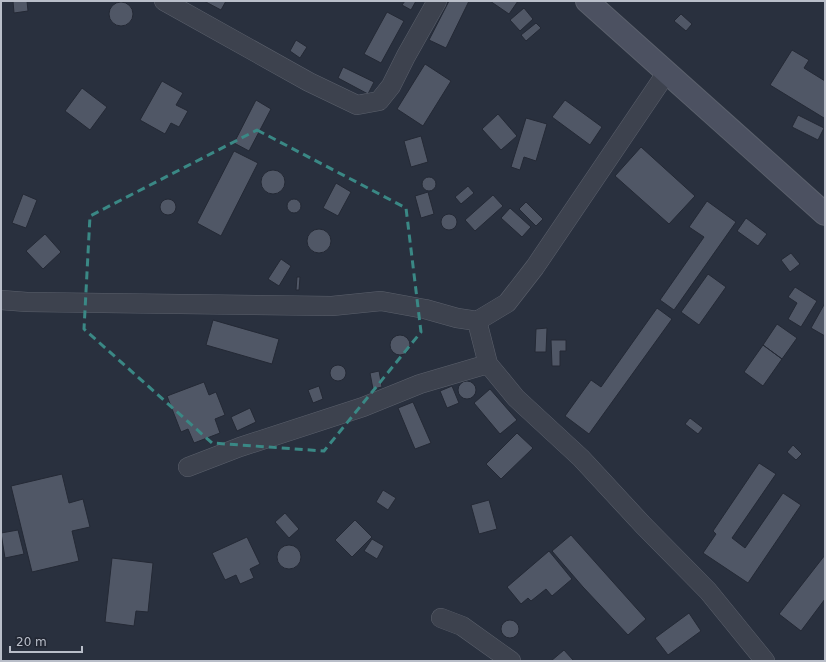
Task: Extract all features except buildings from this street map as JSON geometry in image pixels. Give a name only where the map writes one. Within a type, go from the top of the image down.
[{"type":"street","points":[[164,1],[309,82],[357,105],[379,101],[391,86],[437,1]]},
{"type":"street","points":[[587,1],[825,214]]},
{"type":"street","points":[[1,300],[27,302],[332,306],[381,302],[425,309],[458,318],[477,321],[507,303],[535,267],[667,72]]},
{"type":"street","points":[[477,321],[488,364],[516,398],[586,464],[708,591],[765,661]]},
{"type":"street","points":[[188,467],[240,447],[363,407],[420,384],[488,364]]},
{"type":"street","points":[[441,618],[462,626],[511,661]]},
{"type":"highlighted area","points":[[257,130],[406,208],[421,332],[324,451],[212,443],[84,329],[90,216]]}]
